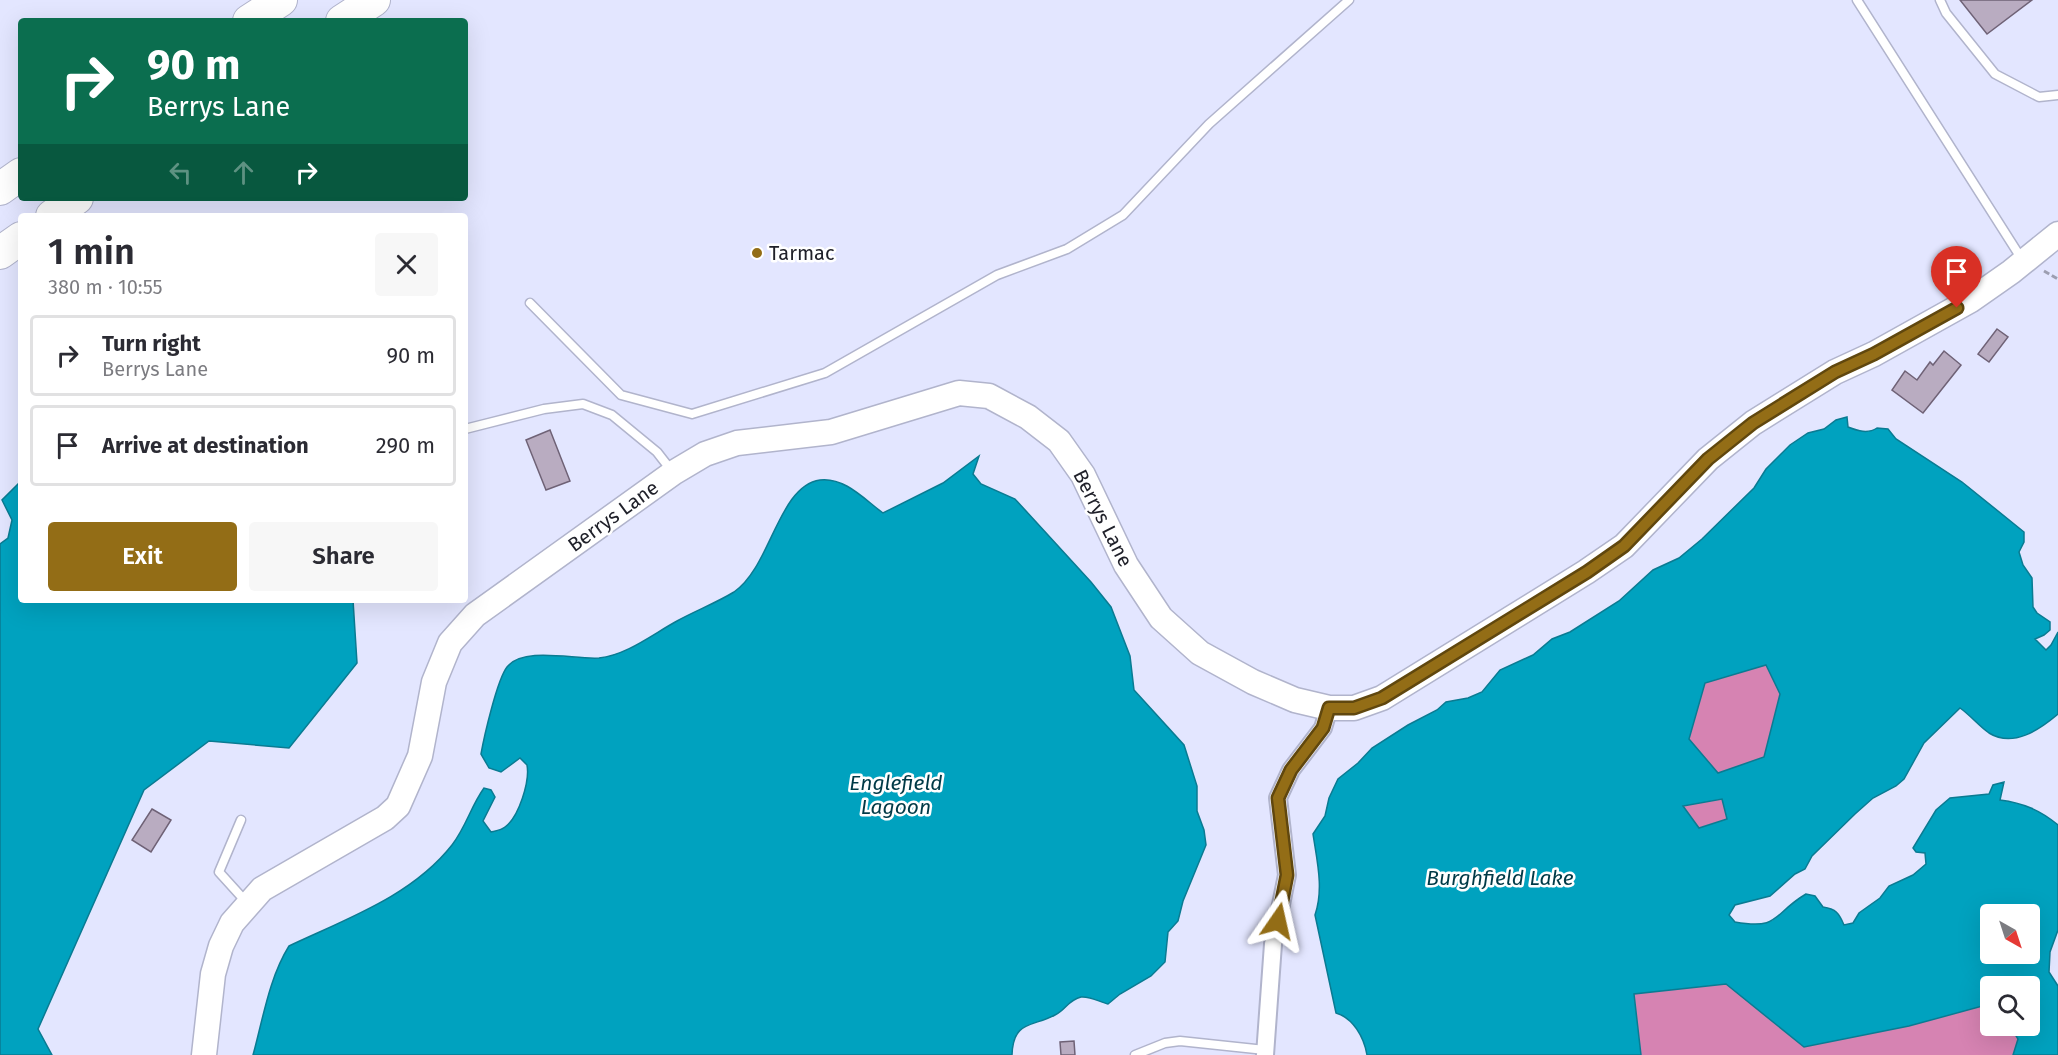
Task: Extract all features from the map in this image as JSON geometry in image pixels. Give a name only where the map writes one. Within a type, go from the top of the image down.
[{"type":"highway","points":[[254,18],[281,0]]},
{"type":"highway","points":[[347,18],[374,0]]},
{"type":"highway","points":[[0,189],[18,176]]},
{"type":"highway","points":[[56,213],[73,201]]},
{"type":"highway","points":[[0,253],[18,240]]},
{"type":"street","name":"Berrys Lane","points":[[204,1055],[213,974],[221,946],[232,923],[262,889],[385,818],[398,806],[420,756],[434,682],[450,644],[476,615],[673,473],[705,454],[737,443],[831,432],[959,393],[989,396],[1028,417],[1059,441],[1083,475],[1126,565],[1161,618],[1200,653],[1253,682],[1295,700],[1329,708],[1354,708],[1382,698],[1587,572],[1624,546],[1708,459],[1753,423],[1835,372],[1874,354],[1971,300],[2058,234]]},
{"type":"street","points":[[1265,1052],[1273,944],[1287,875],[1278,798],[1291,770],[1323,728],[1329,708]]},
{"type":"lane","points":[[530,303],[621,395],[692,414],[825,373],[997,275],[1067,249],[1123,215],[1209,124],[1349,0]]},
{"type":"lane","points":[[1857,0],[2023,261]]},
{"type":"lane","points":[[1940,0],[1946,14],[1995,74],[2039,97],[2058,95]]},
{"type":"lane","points":[[468,428],[544,409],[583,404],[612,415],[657,453],[673,473]]},
{"type":"lane","points":[[241,820],[219,872],[248,904]]},
{"type":"lane","points":[[1135,1055],[1165,1043],[1180,1041],[1265,1052]]},
{"type":"shaded area","points":[[1766,664],[1780,694],[1764,757],[1718,774],[1689,739],[1705,683]]},
{"type":"shaded area","points":[[1722,799],[1727,819],[1698,828],[1682,806]]},
{"type":"shaded area","points":[[1726,984],[1804,1047],[1909,1026],[1980,1007],[1980,1036],[2016,1036],[2018,1039],[2013,1055],[1641,1055],[1634,994]]},
{"type":"water","name":"Burghfield Lake","points":[[1847,417],[1848,427],[1859,431],[1888,429],[1896,439],[1962,482],[2024,532],[2024,542],[2019,552],[2023,565],[2032,578],[2033,607],[2037,613],[2050,622],[2050,630],[2035,639],[2046,650],[2058,632],[2058,714],[2034,731],[2007,739],[1989,733],[1960,708],[1924,743],[1904,779],[1873,798],[1855,814],[1812,856],[1805,869],[1795,874],[1770,896],[1735,905],[1729,915],[1735,922],[1761,924],[1769,922],[1806,894],[1815,896],[1823,907],[1836,912],[1844,925],[1853,923],[1859,913],[1880,898],[1889,886],[1913,875],[1926,864],[1925,853],[1916,852],[1913,848],[1936,810],[1950,798],[1989,794],[1993,785],[2004,782],[2000,800],[2031,808],[2058,825],[2058,930],[2050,952],[2049,972],[2058,986],[2058,1055],[2013,1055],[2018,1039],[2016,1036],[2040,1036],[2040,976],[1980,976],[1980,1007],[1909,1026],[1804,1047],[1726,984],[1634,994],[1641,1055],[1367,1055],[1357,1029],[1348,1019],[1336,1013],[1315,915],[1319,885],[1313,834],[1325,816],[1329,798],[1338,779],[1372,748],[1437,710],[1446,702],[1468,698],[1482,692],[1500,670],[1533,655],[1552,639],[1570,632],[1619,601],[1653,570],[1679,558],[1702,539],[1754,488],[1766,469],[1790,445],[1808,433],[1824,429],[1836,420]],"holes":[[[1766,665],[1780,694],[1764,757],[1718,773],[1689,739],[1705,683]],[[1722,799],[1727,819],[1699,828],[1683,806]]]},
{"type":"water","name":"Englefield Lagoon","points":[[979,456],[973,474],[981,484],[1015,499],[1111,607],[1130,656],[1134,690],[1184,745],[1197,786],[1197,811],[1204,830],[1206,845],[1183,901],[1178,921],[1168,932],[1165,962],[1151,976],[1120,994],[1108,1004],[1081,997],[1073,1000],[1055,1015],[1026,1026],[1016,1036],[1012,1055],[253,1055],[271,985],[289,946],[355,916],[418,879],[452,845],[484,788],[491,790],[495,797],[483,821],[491,832],[504,828],[515,815],[525,789],[527,765],[520,758],[501,772],[489,768],[481,754],[495,696],[507,667],[525,657],[537,655],[599,658],[620,653],[734,592],[747,580],[757,565],[784,511],[806,486],[820,480],[838,482],[854,490],[883,513],[943,483]]},
{"type":"water","points":[[18,484],[18,603],[353,603],[357,663],[289,748],[209,741],[144,790],[38,1029],[52,1055],[0,1055],[0,544],[8,538],[12,520],[2,500]]},
{"type":"building","points":[[1960,0],[2032,0],[1987,34]]},
{"type":"building","points":[[1997,329],[2008,337],[1989,362],[1978,354]]},
{"type":"building","points":[[1944,351],[1961,365],[1923,413],[1892,390],[1905,371],[1917,380],[1930,362],[1933,365]]},
{"type":"building","points":[[550,430],[570,481],[546,490],[526,440]]},
{"type":"building","points":[[152,809],[171,820],[151,852],[132,840]]},
{"type":"building","points":[[1074,1041],[1075,1055],[1061,1055],[1060,1042]]},
{"type":"place","name":"Tarmac","points":[[757,253]]},
{"type":"route","points":[[1278,921],[1287,875],[1278,798],[1291,770],[1323,728],[1329,708],[1354,708],[1382,698],[1587,572],[1624,546],[1708,459],[1753,423],[1835,372],[1874,354],[1957,308]]}]
